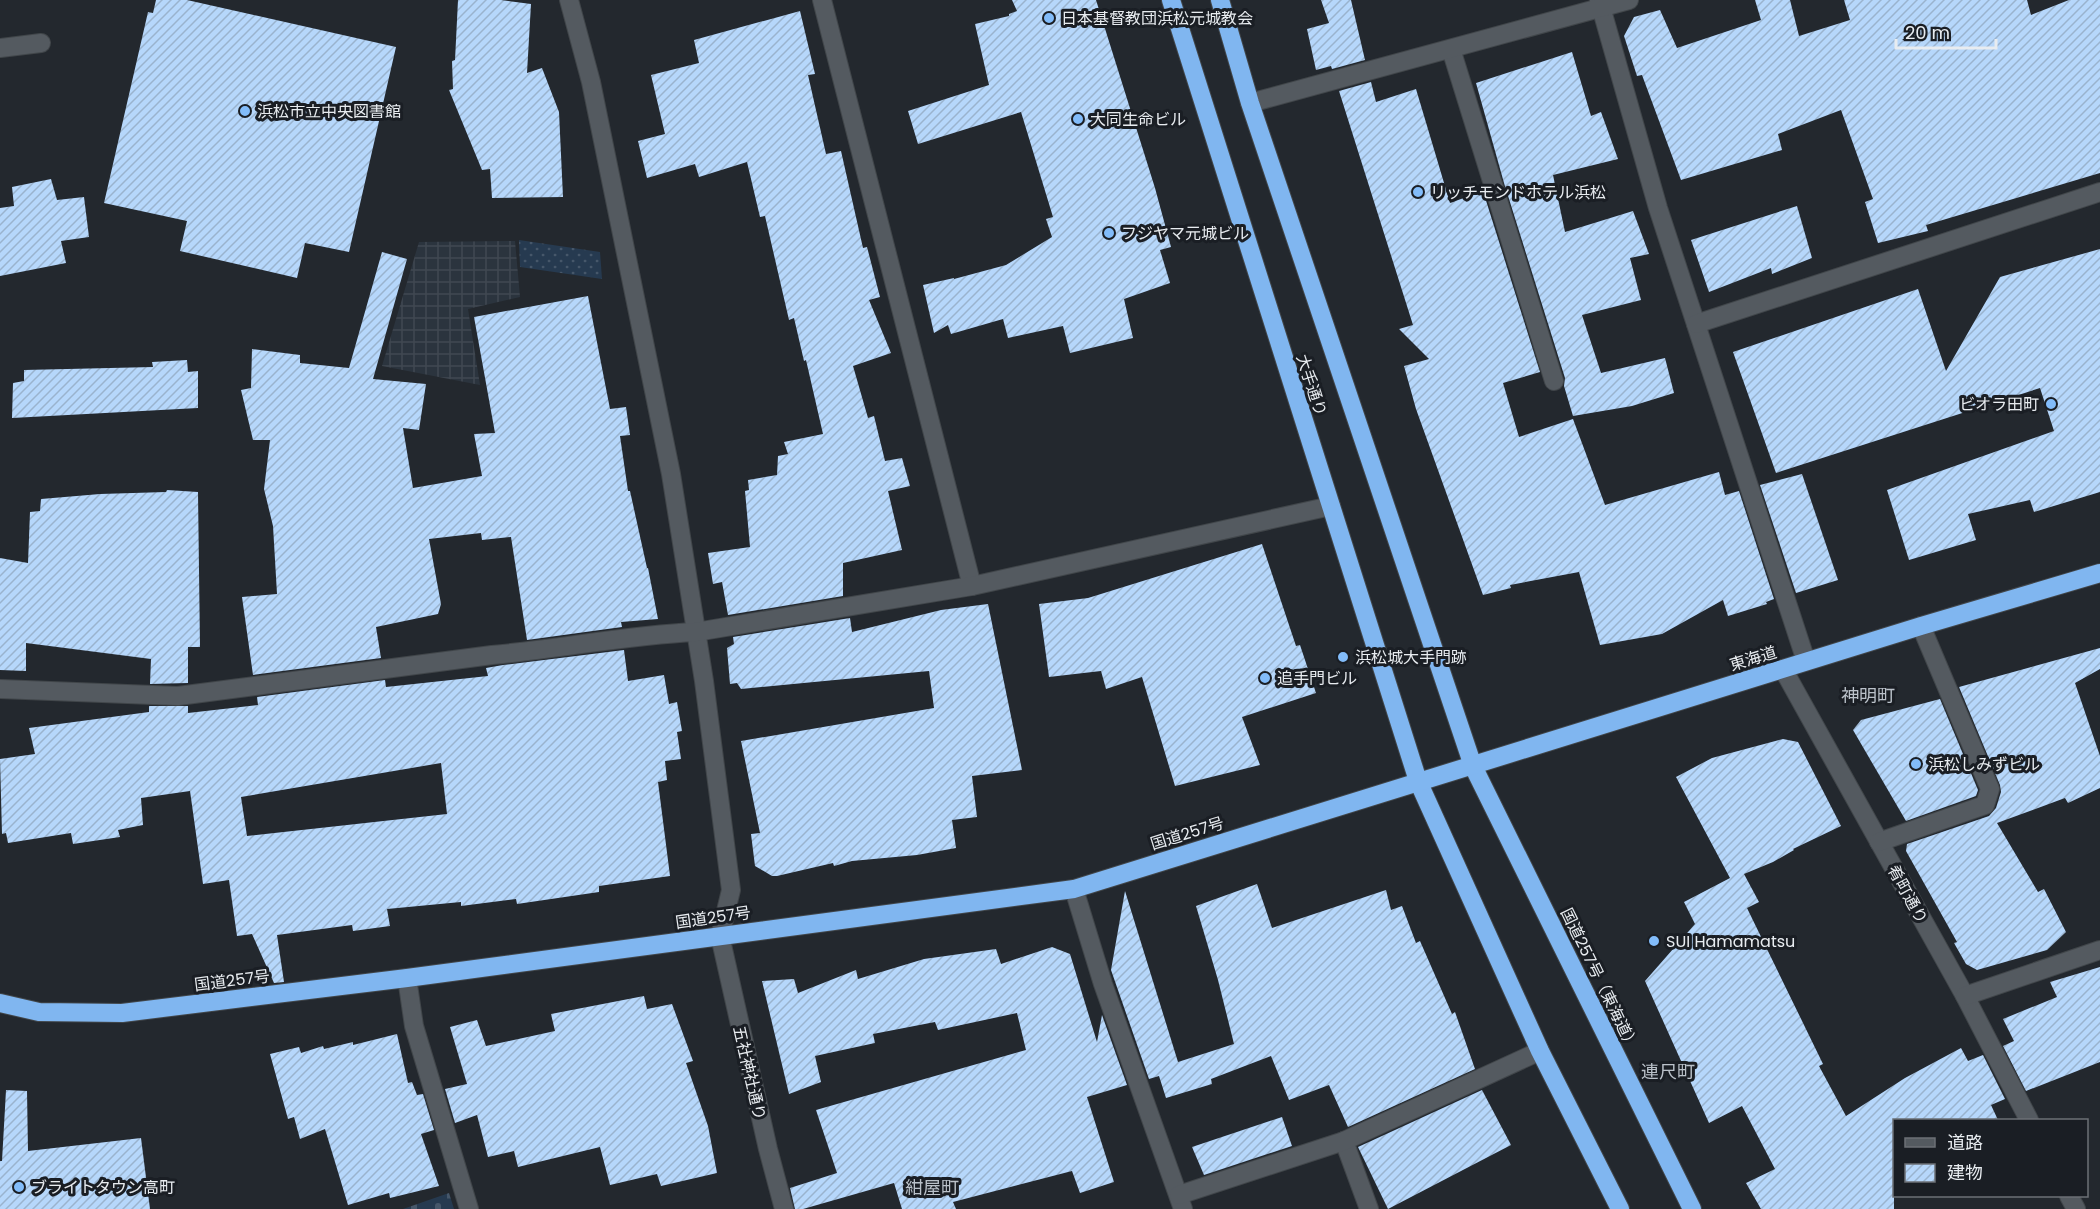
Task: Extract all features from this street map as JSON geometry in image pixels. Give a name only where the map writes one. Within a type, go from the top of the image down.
[{"type":"highway","name":"大手通り","points":[[1171,0],[1418,781]]},
{"type":"highway","name":"大手通り","points":[[1220,0],[1250,103],[1473,766]]},
{"type":"highway","name":"東海道","points":[[1418,781],[2100,573]]},
{"type":"highway","name":"国道257号（東海道）","points":[[1473,766],[1692,1209]]},
{"type":"highway","name":"国道257号","points":[[0,1003],[39,1012],[122,1012],[407,978],[1074,889],[1418,781]]},
{"type":"highway","points":[[1418,781],[1540,1051],[1620,1209]]},
{"type":"street","points":[[569,0],[591,82],[662,429],[696,632],[731,890],[720,936]]},
{"type":"street","points":[[822,0],[972,585]]},
{"type":"street","points":[[1250,103],[1451,49],[1600,3],[1629,0]]},
{"type":"street","points":[[1600,3],[1658,208],[1806,662]]},
{"type":"street","points":[[0,48],[41,44]]},
{"type":"street","points":[[1451,49],[1554,381]]},
{"type":"street","points":[[1696,324],[2100,192]]},
{"type":"street","points":[[0,689],[178,696],[492,655],[541,651],[660,633],[696,632],[972,585],[1331,506]]},
{"type":"street","points":[[1879,842],[1985,805],[1990,789],[1921,626]]},
{"type":"street","name":"肴町通り","points":[[1783,669],[1965,996],[2029,1119]]},
{"type":"street","points":[[1074,889],[1102,984],[1181,1202],[1344,1141],[1540,1051]]},
{"type":"street","name":"五社神社通り","points":[[720,936],[768,1149],[784,1209]]},
{"type":"street","points":[[1965,996],[2100,950]]},
{"type":"street","points":[[407,978],[414,1026],[469,1209]]},
{"type":"street","points":[[1344,1141],[1369,1209]]},
{"type":"shaded area","points":[[515,241],[520,297],[468,309],[480,385],[382,366],[419,242]]},
{"type":"green space","points":[[519,240],[600,252],[602,279],[520,267]]},
{"type":"green space","points":[[449,1193],[454,1209],[403,1209]]},
{"type":"building","points":[[156,0],[187,0],[396,47],[349,252],[305,243],[297,278],[180,251],[187,221],[104,203],[148,12],[153,13]]},
{"type":"building","points":[[458,0],[501,0],[531,4],[527,73],[542,68],[559,112],[563,197],[492,198],[490,169],[482,170],[449,90],[453,89],[452,61],[455,60]]},
{"type":"building","points":[[1012,0],[1096,0],[1155,188],[1171,247],[1160,250],[1170,283],[1124,299],[1133,338],[1070,353],[1063,326],[1008,338],[1003,319],[951,334],[948,325],[934,333],[923,285],[1006,265],[1052,237],[1046,219],[1053,217],[1021,112],[918,144],[908,111],[989,85],[975,24],[1009,16],[1017,11]]},
{"type":"building","points":[[1321,0],[1351,0],[1365,60],[1332,69],[1331,66],[1316,70],[1307,29],[1329,23]]},
{"type":"building","points":[[1755,0],[1790,0],[1799,36],[1850,20],[1844,0],[2027,0],[2031,15],[2069,0],[2100,0],[2100,173],[1926,225],[1928,231],[1878,243],[1865,202],[1873,199],[1841,110],[1778,134],[1782,150],[1681,180],[1642,75],[1637,76],[1624,36],[1634,17],[1660,10],[1677,48],[1761,20]]},
{"type":"building","points":[[800,11],[815,74],[808,75],[826,154],[841,151],[863,248],[867,247],[880,297],[869,300],[891,353],[853,366],[868,418],[874,416],[885,461],[902,458],[910,486],[888,491],[902,550],[843,563],[843,596],[728,615],[722,582],[713,584],[708,553],[750,547],[745,491],[749,490],[748,480],[777,475],[778,456],[788,454],[784,442],[823,434],[806,360],[804,361],[794,318],[789,320],[765,216],[760,217],[747,162],[699,177],[695,164],[647,178],[638,141],[665,134],[651,75],[699,63],[694,40]]},
{"type":"building","points":[[1572,52],[1591,116],[1601,112],[1618,159],[1553,175],[1565,232],[1633,211],[1649,254],[1630,258],[1641,300],[1582,315],[1601,373],[1665,358],[1674,393],[1632,406],[1573,416],[1564,386],[1565,378],[1504,183],[1476,83]]},
{"type":"building","points":[[1371,82],[1376,102],[1416,89],[1450,203],[1483,191],[1540,372],[1503,383],[1519,437],[1573,419],[1605,505],[1719,472],[1725,495],[1739,491],[1774,599],[1766,602],[1767,604],[1728,616],[1723,600],[1662,634],[1600,645],[1579,572],[1510,585],[1511,588],[1483,595],[1416,409],[1404,366],[1429,359],[1399,329],[1413,325],[1339,91]]},
{"type":"building","points":[[51,179],[57,200],[84,197],[89,237],[61,241],[66,263],[0,276],[0,208],[14,206],[12,187]]},
{"type":"building","points":[[1797,206],[1812,258],[1772,274],[1771,268],[1709,292],[1691,240]]},
{"type":"building","points":[[2100,249],[2100,492],[2034,512],[2030,500],[1968,514],[1976,540],[1909,560],[1887,490],[2054,431],[2040,388],[1776,473],[1733,352],[1918,289],[1946,371],[2000,277]]},
{"type":"building","points":[[382,252],[407,259],[373,379],[426,384],[419,430],[403,428],[413,488],[482,476],[474,434],[495,433],[474,317],[588,296],[610,409],[626,407],[630,435],[620,436],[628,491],[630,491],[658,619],[621,622],[622,627],[527,640],[511,537],[482,540],[481,533],[429,539],[441,604],[438,614],[376,627],[381,658],[253,675],[242,597],[277,594],[273,526],[264,489],[270,440],[253,440],[241,390],[251,388],[252,349],[300,355],[300,363],[349,368]]},
{"type":"building","points":[[187,360],[188,372],[198,371],[198,408],[12,418],[13,383],[24,381],[24,370],[153,367],[152,362]]},
{"type":"building","points":[[1802,474],[1838,580],[1796,593],[1760,485]]},
{"type":"building","points":[[167,490],[198,492],[200,647],[188,647],[188,683],[150,684],[151,659],[26,643],[26,671],[0,670],[0,558],[28,563],[30,512],[40,511],[41,499],[166,492]]},
{"type":"building","points":[[1262,544],[1296,646],[1300,645],[1316,693],[1242,717],[1260,765],[1175,786],[1142,677],[1106,689],[1101,671],[1049,677],[1039,604],[1088,598]]},
{"type":"building","points":[[988,604],[1022,770],[972,776],[977,817],[952,820],[956,848],[917,855],[852,861],[834,866],[833,863],[777,876],[772,876],[755,866],[751,834],[760,833],[741,741],[934,708],[929,671],[741,689],[737,683],[730,684],[727,648],[734,644],[733,637],[850,618],[852,632],[941,610]]},
{"type":"building","points":[[2100,648],[2100,669],[2075,683],[2100,756],[2100,788],[2068,803],[2065,798],[1997,823],[2038,892],[2044,889],[2066,932],[2047,950],[1977,970],[1966,964],[1954,943],[1957,942],[1906,851],[1907,844],[1989,816],[1996,808],[2001,792],[2000,785],[1959,687]]},
{"type":"building","points":[[624,650],[628,681],[664,675],[669,704],[677,702],[682,731],[677,732],[681,759],[665,761],[667,780],[658,782],[670,876],[599,886],[599,892],[517,904],[516,899],[461,906],[461,902],[387,909],[390,926],[353,931],[352,925],[277,935],[284,982],[274,983],[252,934],[237,936],[229,880],[203,884],[190,791],[141,798],[143,825],[118,830],[120,837],[73,844],[71,833],[8,843],[6,833],[2,834],[0,759],[35,754],[29,728],[149,712],[149,706],[188,706],[188,713],[258,705],[257,697],[385,680],[386,687],[488,676],[486,668]],"holes":[[[441,763],[447,814],[247,836],[241,797]]]},
{"type":"building","name":"浜松しみずビル","points":[[1940,699],[1978,790],[1976,796],[1906,821],[1853,730],[1861,720]]},
{"type":"building","points":[[1783,739],[1798,742],[1841,826],[1793,849],[1773,862],[1744,874],[1759,902],[1747,908],[1823,1064],[1819,1066],[1846,1116],[1905,1078],[1961,1048],[1968,1061],[1983,1055],[2005,1099],[1991,1105],[1998,1119],[1893,1119],[1894,1209],[1761,1209],[1746,1183],[1775,1169],[1742,1106],[1709,1123],[1645,981],[1695,924],[1684,902],[1730,878],[1676,777],[1712,758]]},
{"type":"building","points":[[1257,884],[1272,928],[1386,890],[1391,910],[1402,906],[1416,943],[1420,941],[1452,1014],[1455,1012],[1475,1069],[1348,1127],[1329,1085],[1289,1100],[1271,1056],[1211,1079],[1212,1084],[1166,1098],[1159,1076],[1149,1079],[1111,970],[1125,891],[1178,1062],[1234,1044],[1196,906]]},
{"type":"building","points":[[1052,947],[1070,954],[1097,1042],[1102,1015],[1127,1085],[1087,1097],[1114,1182],[1080,1193],[1072,1171],[953,1202],[956,1209],[902,1209],[894,1183],[803,1209],[795,1209],[790,1188],[837,1173],[816,1110],[1026,1050],[1017,1013],[938,1030],[935,1022],[873,1034],[875,1043],[815,1056],[821,1082],[789,1094],[762,981],[794,979],[798,993],[856,970],[858,979],[924,959],[996,949],[1001,964]]},
{"type":"building","points":[[2100,967],[2100,1062],[2026,1091],[2003,1046],[2014,1041],[2003,1019],[2057,997],[2050,982]]},
{"type":"building","points":[[644,996],[647,1009],[672,1004],[693,1061],[686,1063],[708,1126],[717,1173],[661,1186],[657,1174],[610,1185],[600,1147],[518,1167],[514,1151],[488,1157],[477,1115],[455,1123],[445,1089],[467,1084],[450,1027],[477,1020],[486,1046],[555,1031],[551,1014]]},
{"type":"building","points":[[397,1034],[408,1083],[412,1082],[417,1095],[423,1094],[434,1130],[421,1134],[439,1186],[390,1198],[389,1193],[348,1205],[325,1129],[300,1139],[294,1117],[288,1119],[270,1054],[299,1047],[301,1053],[323,1046],[324,1049],[353,1042],[353,1045]]},
{"type":"building","points":[[6,1090],[27,1091],[28,1151],[141,1138],[150,1209],[0,1209],[0,1161],[2,1161]]},
{"type":"building","points":[[1482,1090],[1511,1145],[1388,1209],[1358,1147]]},
{"type":"building","points":[[1282,1117],[1292,1146],[1204,1175],[1192,1147]]},
{"type":"place","name":"日本基督教団浜松元城教会","points":[[1049,18]]},
{"type":"place","name":"浜松市立中央図書館","points":[[245,111]]},
{"type":"place","name":"大同生命ビル","points":[[1078,119]]},
{"type":"place","name":"リッチモンドホテル浜松","points":[[1418,192]]},
{"type":"place","name":"フジヤマ元城ビル","points":[[1109,233]]},
{"type":"place","name":"ビオラ田町","points":[[2051,404]]},
{"type":"place","name":"浜松城大手門跡","points":[[1343,657]]},
{"type":"place","name":"追手門ビル","points":[[1265,678]]},
{"type":"place","name":"浜松しみずビル","points":[[1916,764]]},
{"type":"place","name":"SUI Hamamatsu","points":[[1654,941]]},
{"type":"place","name":"ブライトタウン高町","points":[[19,1187]]},
{"type":"district","name":"神明町","points":[[1868,696]]},
{"type":"district","name":"連尺町","points":[[1668,1072]]},
{"type":"district","name":"紺屋町","points":[[932,1188]]}]
